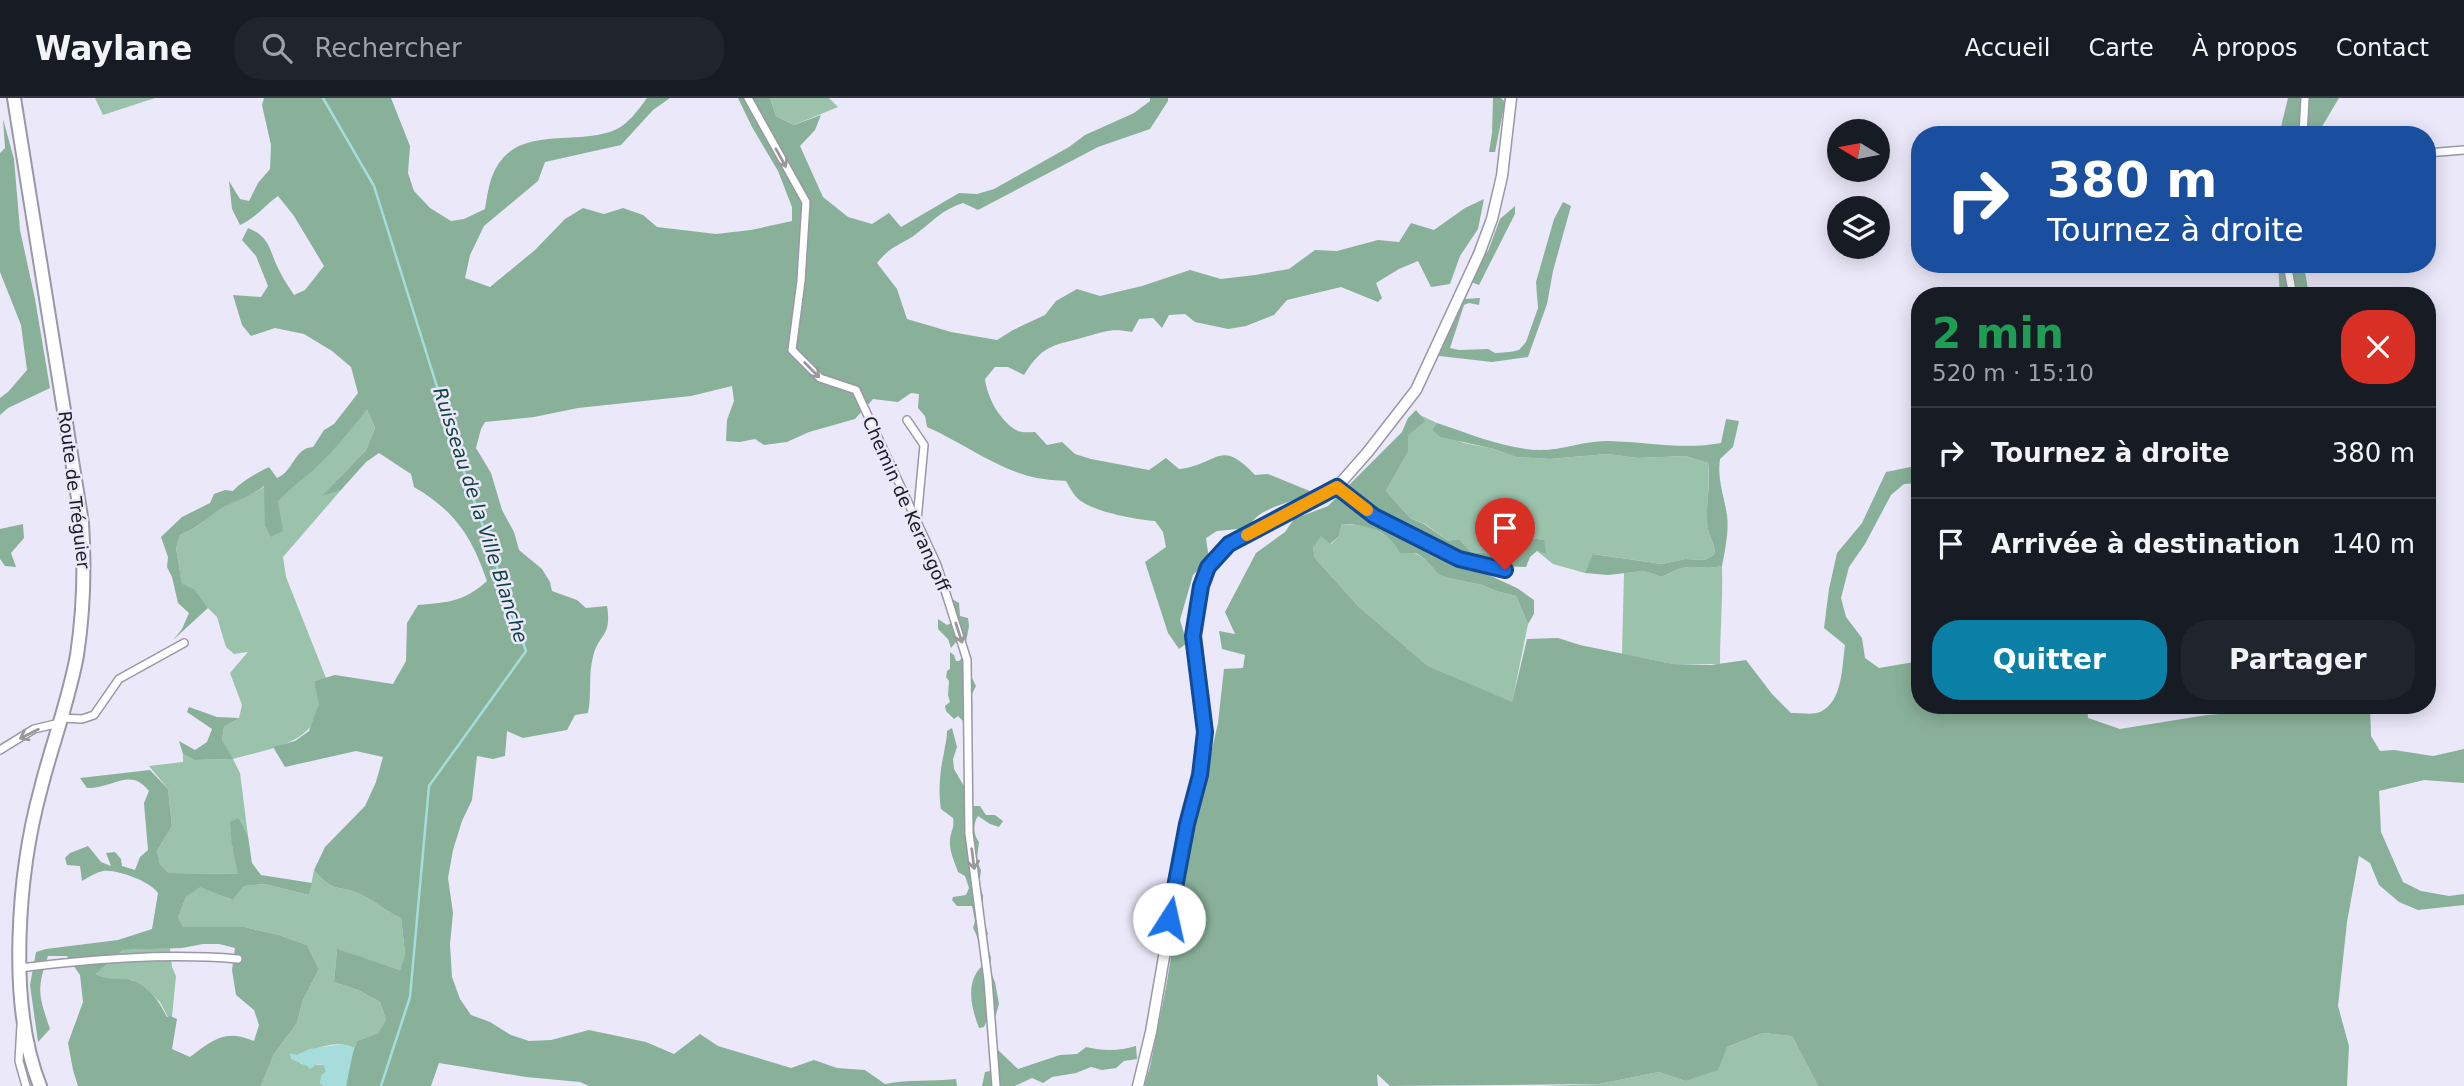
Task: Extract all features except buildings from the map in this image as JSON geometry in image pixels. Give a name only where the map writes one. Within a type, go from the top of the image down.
[{"type":"main road","name":"Route de Tréguier","points":[[14,98],[78,495],[85,570],[76,657],[31,828],[24,892],[20,968],[23,1018],[30,1055],[40,1086]]},
{"type":"street","name":"Chemin de Kerangoff","points":[[748,98],[806,202],[801,281],[792,350],[820,378],[856,390],[937,565],[967,660],[969,833],[988,980],[996,1086]]},
{"type":"street","points":[[1138,1086],[1151,1032],[1172,899],[1200,775],[1205,732],[1193,636],[1201,586],[1208,567],[1229,544],[1337,487],[1416,390],[1479,254],[1492,219],[1502,176],[1511,98]]},
{"type":"street","points":[[2303,126],[2305,98]]},
{"type":"street","points":[[2436,152],[2464,150]]},
{"type":"street","points":[[907,421],[925,444],[917,521]]},
{"type":"street","points":[[1337,487],[1374,516],[1459,559],[1505,570]]},
{"type":"street","points":[[0,750],[34,729],[60,720],[82,719],[94,715],[119,679],[184,643]]},
{"type":"street","points":[[20,968],[128,957],[194,956],[238,960]]},
{"type":"street","points":[[23,1018],[19,1060],[26,1086]]},
{"type":"shaded area","points":[[95,98],[155,98],[103,115]]},
{"type":"shaded area","points":[[264,98],[391,98],[410,146],[408,173],[414,191],[430,208],[451,221],[464,219],[485,209],[494,172],[504,157],[517,147],[533,141],[585,137],[617,129],[634,115],[647,98],[670,98],[653,110],[621,145],[545,162],[538,181],[484,226],[470,255],[465,278],[490,287],[535,250],[565,219],[583,208],[604,214],[623,208],[643,215],[657,227],[716,234],[792,221],[792,207],[778,171],[738,98],[770,98],[776,116],[794,125],[821,115],[815,130],[800,146],[823,197],[848,217],[872,224],[889,213],[901,227],[959,193],[977,194],[994,189],[1069,147],[1085,135],[1134,113],[1150,101],[1150,98],[1168,98],[1150,129],[1098,147],[978,210],[963,203],[955,206],[890,250],[877,263],[897,289],[907,319],[951,332],[997,340],[1045,315],[1056,301],[1077,289],[1100,296],[1190,270],[1221,279],[1289,269],[1315,250],[1337,251],[1378,240],[1399,242],[1411,223],[1434,230],[1465,208],[1484,199],[1478,229],[1460,256],[1450,284],[1431,287],[1418,261],[1376,283],[1382,298],[1378,302],[1341,287],[1287,300],[1274,315],[1246,326],[1228,329],[1195,322],[1185,314],[1169,315],[1162,328],[1153,318],[1139,319],[1132,332],[1105,331],[1052,347],[1038,356],[1024,375],[1008,367],[995,367],[985,379],[988,393],[1006,422],[1018,431],[1035,432],[1047,445],[1062,442],[1075,454],[1149,470],[1166,458],[1179,469],[1226,455],[1234,457],[1255,475],[1268,474],[1312,492],[1260,514],[1248,528],[1217,531],[1206,538],[1209,559],[1193,575],[1180,620],[1187,643],[1179,649],[1168,633],[1145,562],[1166,547],[1163,532],[1155,521],[1118,515],[1090,506],[1076,496],[1066,481],[1033,477],[1009,469],[927,427],[925,416],[918,408],[919,394],[911,393],[898,402],[873,399],[855,419],[809,432],[787,442],[764,445],[755,439],[726,441],[727,420],[734,401],[732,386],[691,396],[578,408],[534,417],[485,422],[476,448],[491,473],[502,510],[514,532],[519,550],[542,569],[552,591],[577,600],[586,608],[607,606],[608,624],[592,664],[588,713],[575,715],[567,730],[523,738],[507,731],[505,756],[493,759],[477,756],[472,800],[453,850],[448,878],[453,913],[450,944],[452,977],[460,999],[471,1015],[529,1041],[551,1040],[589,1030],[646,1042],[674,1054],[700,1034],[718,1046],[791,1068],[814,1060],[837,1068],[865,1070],[885,1084],[956,1079],[957,1086],[589,1086],[580,1082],[526,1077],[439,1063],[431,1086],[346,1086],[351,1056],[357,1041],[378,1033],[386,1020],[380,1002],[358,990],[334,982],[337,949],[400,970],[405,953],[401,918],[362,895],[332,886],[314,870],[325,847],[365,806],[383,757],[356,751],[285,767],[273,747],[295,741],[309,731],[319,704],[314,681],[335,675],[393,684],[406,661],[407,623],[418,605],[456,600],[487,581],[475,551],[460,526],[441,506],[414,487],[411,474],[379,453],[366,462],[341,490],[322,496],[366,450],[375,428],[367,410],[325,459],[278,502],[283,531],[270,537],[265,526],[264,486],[180,535],[176,548],[182,584],[194,589],[208,608],[173,640],[182,629],[189,613],[178,603],[161,537],[182,517],[210,503],[214,494],[225,490],[233,491],[269,467],[277,478],[283,475],[302,451],[313,447],[324,430],[334,424],[358,393],[351,367],[332,351],[304,334],[275,328],[251,336],[242,325],[233,295],[261,297],[268,286],[256,256],[242,240],[248,228],[265,240],[294,295],[305,290],[324,266],[294,216],[278,196],[240,225],[232,209],[229,181],[240,199],[249,201],[258,183],[270,169],[271,145],[262,105]]},
{"type":"shaded area","points":[[770,98],[829,98],[838,107],[794,125],[776,116]]},
{"type":"shaded area","points":[[1493,98],[1501,98],[1505,102],[1495,152],[1489,152],[1492,133]]},
{"type":"shaded area","points":[[2288,98],[2339,98],[2322,126],[2281,126]]},
{"type":"shaded area","points":[[3,119],[14,159],[20,230],[50,388],[8,408],[0,415],[0,398],[27,370],[21,325],[0,272],[0,153],[5,148]]},
{"type":"shaded area","points":[[1563,202],[1571,206],[1547,304],[1528,357],[1492,362],[1439,356],[1437,351],[1444,346],[1445,335],[1452,327],[1463,299],[1480,298],[1479,305],[1464,305],[1450,348],[1510,352],[1519,350],[1526,342],[1538,308],[1536,282],[1554,219]]},
{"type":"shaded area","points":[[1515,206],[1515,214],[1479,285],[1471,282],[1483,255],[1488,251],[1500,219]]},
{"type":"shaded area","points":[[2279,273],[2306,273],[2308,287],[2279,287]]},
{"type":"shaded area","points":[[367,410],[375,428],[366,450],[325,493],[341,490],[283,557],[286,577],[326,678],[314,681],[319,700],[317,717],[310,728],[287,743],[233,759],[240,773],[248,836],[239,818],[232,846],[239,874],[169,873],[160,864],[157,851],[172,826],[168,789],[149,766],[183,762],[183,754],[194,760],[232,759],[222,740],[224,727],[239,718],[242,705],[230,673],[248,652],[234,654],[226,647],[217,617],[194,589],[182,585],[176,548],[180,535],[224,507],[265,486],[265,526],[270,537],[279,517],[278,502],[289,487],[319,465]]},
{"type":"shaded area","points":[[1416,410],[1425,421],[1408,436],[1408,452],[1386,491],[1410,518],[1424,524],[1448,541],[1459,539],[1471,552],[1512,555],[1531,538],[1544,540],[1547,554],[1537,551],[1530,557],[1526,567],[1497,566],[1478,570],[1517,588],[1534,600],[1534,614],[1528,624],[1516,596],[1438,574],[1416,553],[1400,553],[1390,539],[1376,530],[1360,525],[1342,524],[1339,536],[1330,544],[1321,536],[1313,548],[1315,558],[1358,606],[1428,666],[1512,702],[1527,639],[1558,638],[1673,664],[1711,665],[1746,660],[1772,694],[1791,713],[1820,712],[1828,707],[1837,692],[1845,645],[1824,628],[1837,553],[1862,523],[1886,472],[1911,467],[1911,484],[1904,484],[1891,495],[1865,544],[1849,567],[1841,598],[1846,617],[1862,638],[1865,658],[1879,668],[1911,663],[1911,714],[2088,714],[2088,718],[2120,729],[2219,714],[2370,714],[2371,736],[2380,751],[2394,750],[2433,756],[2464,749],[2464,783],[2424,780],[2379,791],[2381,832],[2403,882],[2421,891],[2449,896],[2464,894],[2464,905],[2418,910],[2399,902],[2379,885],[2370,863],[2359,856],[2347,922],[2338,1006],[2349,1046],[2347,1086],[1818,1086],[1792,1036],[1763,1033],[1727,1047],[1718,1070],[1685,1081],[1659,1072],[1599,1084],[1390,1086],[1377,1074],[1378,1086],[1144,1086],[1166,987],[1190,844],[1218,723],[1224,669],[1243,668],[1245,655],[1222,649],[1219,631],[1235,634],[1225,612],[1256,553],[1285,532],[1294,519],[1328,506],[1402,432],[1408,418]]},
{"type":"shaded area","points":[[1418,414],[1437,423],[1432,430],[1464,443],[1516,457],[1550,459],[1607,454],[1638,458],[1685,456],[1708,463],[1708,525],[1714,555],[1704,560],[1685,559],[1662,564],[1594,554],[1585,573],[1553,564],[1537,551],[1547,553],[1543,540],[1531,538],[1512,555],[1471,552],[1459,539],[1448,541],[1425,524],[1410,518],[1386,491],[1408,452],[1408,436],[1424,421]]},
{"type":"shaded area","points":[[1726,419],[1739,421],[1733,447],[1720,459],[1719,466],[1727,521],[1722,566],[1684,568],[1662,577],[1644,571],[1608,575],[1585,573],[1593,554],[1662,564],[1685,559],[1704,560],[1714,555],[1707,525],[1708,463],[1685,456],[1638,458],[1607,454],[1550,459],[1516,457],[1441,437],[1432,430],[1437,423],[1501,444],[1540,450],[1600,441],[1693,446],[1721,443]]},
{"type":"shaded area","points":[[23,524],[24,538],[11,553],[16,567],[5,566],[0,559],[0,529]]},
{"type":"shaded area","points":[[1342,524],[1369,526],[1425,559],[1438,574],[1516,596],[1528,624],[1512,703],[1428,666],[1358,606],[1315,558],[1313,548],[1321,535],[1331,544],[1339,536]]},
{"type":"shaded area","points":[[1722,566],[1720,664],[1673,664],[1622,654],[1624,573],[1644,571],[1662,577],[1684,568]]},
{"type":"shaded area","points":[[952,599],[959,603],[960,616],[968,618],[966,642],[971,659],[972,678],[976,686],[970,698],[965,723],[958,716],[954,719],[945,706],[950,702],[949,681],[946,677],[950,669],[950,652],[956,661],[963,657],[960,644],[956,642],[951,648],[948,639],[938,629],[938,619],[947,625],[952,623],[947,606]]},
{"type":"shaded area","points":[[189,707],[217,717],[239,718],[224,727],[222,740],[233,759],[194,760],[183,754],[179,741],[195,750],[207,742],[212,729],[187,712]]},
{"type":"shaded area","points":[[952,728],[957,747],[953,759],[954,769],[965,788],[966,796],[972,806],[980,806],[986,815],[995,815],[1003,821],[999,827],[978,816],[975,825],[979,842],[977,860],[981,870],[979,886],[983,895],[983,917],[988,934],[985,938],[991,958],[989,968],[999,1004],[994,1021],[987,1020],[984,1027],[979,1028],[971,988],[982,966],[980,947],[973,928],[975,921],[972,906],[957,906],[952,900],[953,897],[966,895],[969,888],[965,876],[958,872],[951,853],[953,818],[941,809],[940,802],[947,731]]},
{"type":"shaded area","points":[[150,770],[168,789],[172,826],[157,851],[160,864],[169,873],[238,874],[230,822],[239,818],[248,836],[252,863],[261,875],[312,883],[309,895],[265,884],[244,886],[232,900],[200,887],[186,897],[178,918],[183,927],[244,927],[307,945],[319,969],[303,1000],[297,1023],[274,1054],[261,1086],[78,1086],[68,1043],[83,1002],[80,975],[67,956],[48,956],[40,993],[50,1029],[38,1042],[30,985],[36,952],[118,940],[152,929],[158,893],[141,880],[116,872],[103,871],[82,881],[80,866],[67,865],[65,858],[70,853],[88,846],[101,862],[111,866],[106,853],[115,852],[121,859],[122,866],[135,870],[140,857],[148,850],[144,803],[149,791],[135,780],[121,780],[87,788],[80,778]],"holes":[[[219,944],[235,948],[232,970],[236,995],[254,1010],[259,1025],[254,1041],[227,1036],[206,1045],[190,1057],[172,1049],[177,1019],[167,1017],[150,991],[134,981],[96,974],[123,950]]]},
{"type":"shaded area","points":[[314,870],[332,886],[362,895],[401,918],[405,953],[400,970],[337,950],[334,982],[358,990],[380,1002],[386,1020],[378,1033],[357,1041],[354,1048],[340,1044],[297,1055],[301,1064],[324,1065],[326,1071],[320,1083],[324,1086],[261,1086],[274,1054],[297,1023],[303,1000],[319,969],[307,945],[244,927],[182,927],[178,918],[186,897],[200,886],[231,900],[243,886],[265,884],[309,895]]},
{"type":"shaded area","points":[[170,948],[176,976],[172,1017],[168,1017],[160,1002],[146,988],[132,980],[110,980],[96,974],[123,950]]},
{"type":"shaded area","points":[[1763,1033],[1792,1036],[1818,1086],[1543,1086],[1599,1084],[1659,1072],[1685,1081],[1727,1047]]},
{"type":"shaded area","points":[[343,1044],[354,1048],[346,1086],[324,1086],[320,1083],[321,1076],[326,1071],[324,1065],[317,1064],[310,1069],[291,1059],[290,1053],[297,1055],[309,1049]]},
{"type":"shaded area","points":[[1136,1046],[1137,1059],[1124,1061],[1116,1068],[1102,1070],[1091,1067],[1052,1077],[1043,1083],[1032,1078],[1015,1086],[982,1086],[985,1072],[990,1071],[998,1050],[1018,1069],[1060,1055],[1077,1054],[1086,1047],[1111,1050]]},
{"type":"waterway","name":"Ruisseau de la Ville Blanche","points":[[323,98],[374,186],[460,460],[526,651],[429,786],[410,997],[381,1086]]},
{"type":"slow traffic","points":[[1247,535],[1337,487],[1367,510]]},
{"type":"route","points":[[1169,919],[1187,824],[1200,775],[1205,732],[1193,636],[1201,586],[1208,567],[1229,544],[1337,487],[1374,516],[1459,559],[1505,570]]}]
